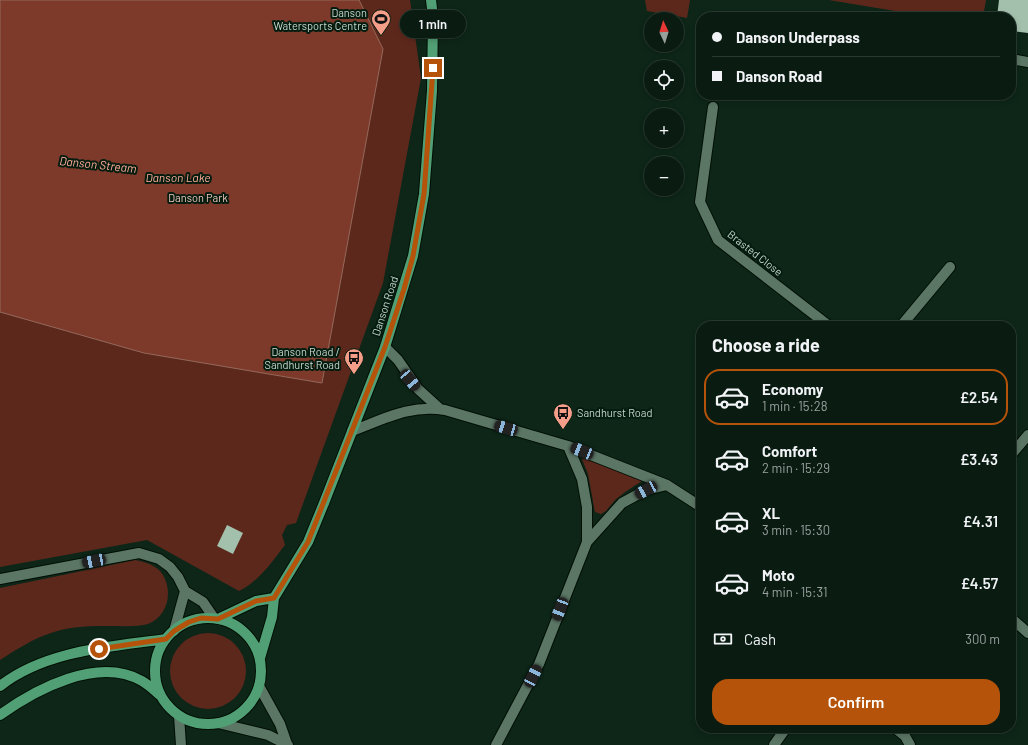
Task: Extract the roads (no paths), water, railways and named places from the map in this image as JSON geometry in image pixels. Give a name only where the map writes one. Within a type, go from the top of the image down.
[{"type":"main road","name":"Danson Road","points":[[260,658],[272,617],[274,598],[308,542],[385,347],[413,256],[424,194],[433,57],[433,17],[431,0]]},
{"type":"main road","points":[[216,618],[256,601],[274,598]]},
{"type":"main road","points":[[0,715],[21,700],[56,683],[99,672],[119,673],[141,681],[161,696],[179,716],[190,721],[203,724],[218,723],[231,719],[242,712],[253,700],[259,686],[261,672],[260,658],[254,645],[245,633],[233,624],[216,618],[201,618],[189,622],[174,631],[166,639],[158,652],[155,667],[156,682],[161,696]]},
{"type":"main road","points":[[0,686],[33,665],[63,656],[111,646],[166,639]]},
{"type":"street","points":[[1016,60],[1028,62]]},
{"type":"street","name":"Brasted Close","points":[[713,107],[700,202],[718,240],[823,321]]},
{"type":"street","points":[[905,321],[950,267]]},
{"type":"street","points":[[385,347],[398,360],[418,389],[440,409]]},
{"type":"street","points":[[352,431],[401,411],[440,409],[568,446],[667,485],[696,504]]},
{"type":"street","points":[[1016,449],[1028,435]]},
{"type":"street","points":[[568,446],[582,480],[587,506],[587,542]]},
{"type":"street","points":[[496,745],[540,664],[587,542],[622,503],[646,490],[667,485]]},
{"type":"street","points":[[0,579],[139,553],[158,559],[170,567],[178,577],[185,591],[203,602],[216,618]]},
{"type":"street","points":[[174,631],[185,591]]},
{"type":"street","points":[[1016,622],[1028,633]]},
{"type":"street","points":[[259,686],[280,724],[287,744]]},
{"type":"street","points":[[179,716],[181,745]]},
{"type":"street","points":[[218,723],[268,735],[287,744]]},
{"type":"street","points":[[774,745],[782,733]]},
{"type":"street","points":[[901,733],[905,736],[910,745]]},
{"type":"water","name":"Danson Lake","points":[[0,0],[359,0],[383,49],[322,383],[144,353],[0,312]]},
{"type":"place","name":"Danson Watersports Centre","points":[[381,36]]},
{"type":"place","name":"Danson Road / Sandhurst Road","points":[[354,375]]},
{"type":"place","name":"Sandhurst Road","points":[[563,430]]},
{"type":"water label","name":"Danson Stream","points":[[98,165]]},
{"type":"park label","name":"Danson Park","points":[[198,198]]}]
